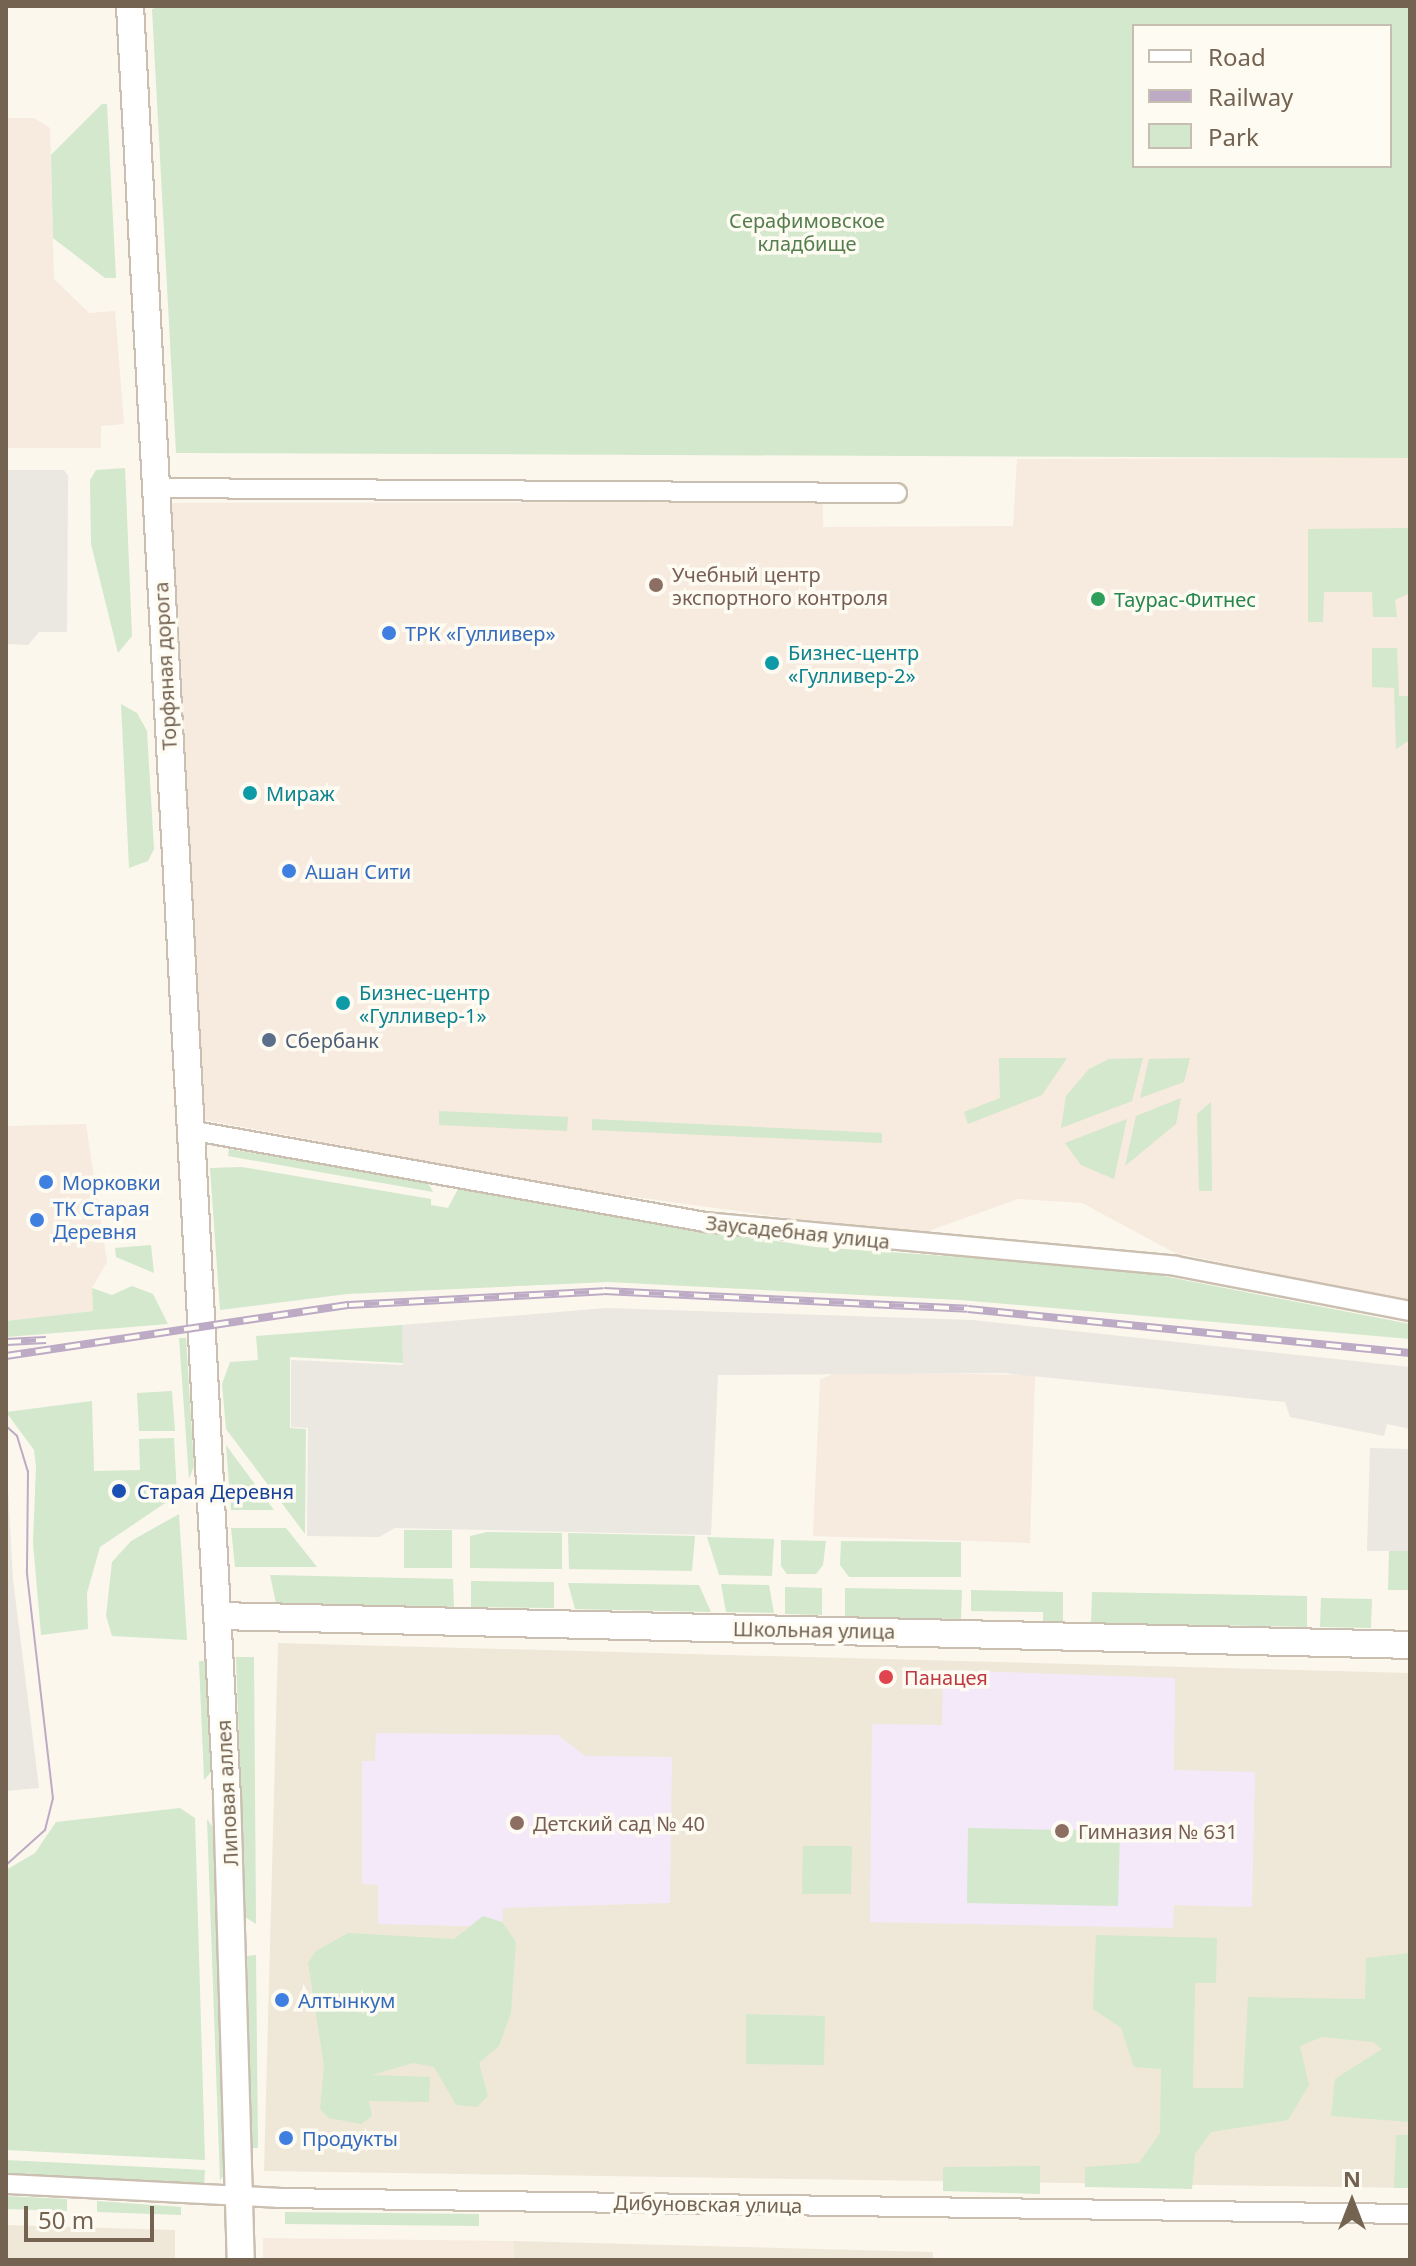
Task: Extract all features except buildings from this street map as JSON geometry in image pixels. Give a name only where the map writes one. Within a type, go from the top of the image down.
[{"type":"main road","name":"Торфяная дорога","points":[[130,6],[199,1327]]},
{"type":"main road","name":"Липовая аллея","points":[[199,1327],[218,1616],[241,2260]]},
{"type":"main road","name":"Школьная улица","points":[[218,1616],[1410,1645]]},
{"type":"street","points":[[155,488],[897,493]]},
{"type":"street","name":"Заусадебная улица","points":[[189,1130],[705,1222],[1176,1266],[1410,1311]]},
{"type":"street","name":"Дибуновская улица","points":[[6,2184],[241,2196],[1410,2214]]},
{"type":"shaded area","points":[[6,118],[34,118],[50,128],[54,279],[89,313],[115,311],[124,424],[101,426],[101,448],[6,448]]},
{"type":"shaded area","points":[[1410,458],[1410,1301],[1175,1253],[1082,1203],[1018,1199],[923,1233],[868,1229],[563,1187],[200,1119],[168,503],[823,502],[823,527],[1013,526],[1017,459]]},
{"type":"shaded area","points":[[6,470],[64,470],[68,476],[67,632],[39,632],[28,645],[8,644],[6,634]]},
{"type":"shaded area","points":[[86,1124],[107,1262],[92,1288],[93,1311],[6,1321],[6,1126]]},
{"type":"shaded area","points":[[606,1308],[972,1320],[1410,1367],[1410,1429],[1387,1424],[1384,1436],[1290,1417],[1285,1402],[1004,1373],[718,1375],[711,1535],[395,1528],[379,1537],[307,1536],[308,1428],[291,1427],[291,1360],[403,1365],[402,1325]]},
{"type":"shaded area","points":[[839,1372],[1035,1375],[1030,1543],[813,1536],[820,1379]]},
{"type":"shaded area","points":[[1370,1448],[1410,1449],[1410,1551],[1367,1551]]},
{"type":"shaded area","points":[[6,1453],[13,1580],[39,1788],[6,1791]]},
{"type":"shaded area","points":[[278,1643],[1410,1673],[1410,2188],[264,2171]]},
{"type":"shaded area","name":"Гимназия № 631","points":[[943,1670],[1175,1678],[1174,1770],[1255,1772],[1252,1907],[1174,1905],[1173,1928],[870,1922],[872,1724],[942,1725]]},
{"type":"shaded area","name":"Детский сад № 40","points":[[376,1733],[558,1735],[585,1756],[672,1757],[670,1903],[503,1908],[502,1927],[378,1924],[378,1885],[362,1884],[362,1761],[375,1761]]},
{"type":"shaded area","points":[[6,2225],[175,2230],[175,2260],[6,2260]]},
{"type":"shaded area","points":[[263,2238],[514,2241],[514,2260],[263,2260]]},
{"type":"shaded area","points":[[514,2241],[933,2252],[933,2260],[514,2260]]},
{"type":"green space","name":"Серафимовское кладбище","points":[[162,6],[1410,6],[1410,458],[176,453],[152,9]]},
{"type":"green space","points":[[102,104],[107,104],[116,278],[105,278],[53,238],[51,155]]},
{"type":"green space","points":[[125,468],[132,636],[118,653],[91,544],[90,480],[96,470]]},
{"type":"green space","points":[[1410,528],[1410,593],[1395,600],[1397,617],[1373,617],[1372,592],[1324,592],[1323,622],[1308,622],[1308,529]]},
{"type":"green space","points":[[1372,648],[1397,648],[1399,696],[1410,696],[1410,740],[1396,749],[1394,688],[1372,687]]},
{"type":"green space","points":[[121,704],[137,713],[147,731],[154,849],[148,861],[129,868]]},
{"type":"green space","points":[[999,1058],[1067,1058],[1042,1095],[968,1124],[964,1112],[1000,1098]]},
{"type":"green space","points":[[1143,1058],[1132,1101],[1061,1128],[1066,1096],[1089,1069],[1109,1059]]},
{"type":"green space","points":[[1190,1058],[1184,1082],[1140,1098],[1149,1059]]},
{"type":"green space","points":[[1181,1098],[1176,1124],[1125,1166],[1136,1116]]},
{"type":"green space","points":[[1211,1102],[1212,1191],[1199,1191],[1197,1114]]},
{"type":"green space","points":[[439,1111],[568,1117],[567,1131],[439,1125]]},
{"type":"green space","points":[[592,1119],[882,1133],[882,1143],[592,1130]]},
{"type":"green space","points":[[1127,1119],[1114,1179],[1081,1165],[1065,1143]]},
{"type":"green space","points":[[229,1149],[428,1183],[433,1192],[228,1156]]},
{"type":"green space","points":[[242,1167],[431,1199],[431,1205],[448,1208],[458,1189],[815,1247],[1122,1268],[1410,1324],[1410,1339],[960,1300],[608,1282],[347,1294],[220,1310],[210,1168]]},
{"type":"green space","points":[[151,1245],[154,1273],[116,1257],[115,1248]]},
{"type":"green space","points":[[132,1286],[153,1294],[168,1324],[6,1337],[6,1321],[93,1311],[92,1288],[112,1295]]},
{"type":"green space","points":[[402,1325],[403,1363],[290,1357],[290,1428],[306,1429],[305,1534],[226,1429],[222,1384],[230,1362],[258,1360],[256,1336]]},
{"type":"green space","points":[[179,1338],[186,1338],[194,1466],[189,1479]]},
{"type":"green space","points":[[172,1391],[175,1431],[139,1431],[137,1393]]},
{"type":"green space","points":[[92,1401],[94,1471],[140,1470],[139,1439],[174,1438],[177,1495],[100,1547],[87,1593],[88,1629],[41,1635],[33,1543],[34,1450],[6,1412]]},
{"type":"green space","points":[[226,1445],[274,1510],[231,1510]]},
{"type":"green space","points":[[179,1514],[187,1640],[112,1636],[106,1616],[112,1562],[131,1541]]},
{"type":"green space","points":[[231,1528],[286,1528],[317,1567],[235,1567]]},
{"type":"green space","points":[[404,1530],[452,1530],[452,1568],[404,1568]]},
{"type":"green space","points":[[487,1532],[562,1533],[562,1569],[470,1568],[470,1536]]},
{"type":"green space","points":[[568,1533],[695,1536],[692,1571],[569,1569]]},
{"type":"green space","points":[[707,1537],[774,1539],[772,1576],[719,1575]]},
{"type":"green space","points":[[781,1540],[826,1541],[823,1565],[816,1574],[787,1574],[781,1566]]},
{"type":"green space","points":[[841,1541],[961,1542],[961,1577],[849,1577],[840,1565]]},
{"type":"green space","points":[[1389,1551],[1410,1551],[1410,1590],[1388,1590]]},
{"type":"green space","points":[[270,1575],[453,1579],[454,1607],[276,1603]]},
{"type":"green space","points":[[471,1581],[554,1582],[554,1608],[471,1607]]},
{"type":"green space","points":[[568,1583],[699,1585],[711,1612],[575,1609]]},
{"type":"green space","points":[[721,1584],[769,1585],[774,1613],[726,1612]]},
{"type":"green space","points":[[785,1587],[822,1588],[822,1615],[785,1614]]},
{"type":"green space","points":[[845,1588],[962,1590],[961,1619],[845,1617]]},
{"type":"green space","points":[[971,1590],[1063,1592],[1063,1624],[1043,1623],[1043,1612],[971,1611]]},
{"type":"green space","points":[[1092,1592],[1307,1596],[1307,1627],[1091,1623]]},
{"type":"green space","points":[[1321,1598],[1372,1599],[1371,1628],[1320,1627]]},
{"type":"green space","points":[[236,1657],[254,1657],[256,1924],[245,1917]]},
{"type":"green space","points":[[199,1661],[206,1661],[211,1772],[204,1780]]},
{"type":"green space","points":[[180,1808],[195,1818],[205,2160],[6,2150],[6,1870],[35,1853],[56,1822]]},
{"type":"green space","points":[[207,1819],[214,1829],[226,2171],[220,2181]]},
{"type":"green space","points":[[968,1828],[1120,1831],[1118,1906],[967,1903]]},
{"type":"green space","points":[[803,1846],[852,1846],[851,1894],[802,1894]]},
{"type":"green space","points":[[483,1916],[502,1922],[516,1942],[511,2013],[499,2046],[479,2063],[488,2096],[477,2107],[456,2105],[434,2067],[413,2063],[372,2075],[430,2077],[429,2102],[369,2101],[372,2116],[361,2124],[329,2118],[320,2109],[324,2066],[308,1963],[316,1951],[348,1933],[454,1939]]},
{"type":"green space","points":[[1096,1935],[1217,1938],[1216,1983],[1195,1983],[1193,2088],[1243,2088],[1248,1997],[1365,1999],[1366,1958],[1409,1953],[1410,2122],[1331,2116],[1335,2079],[1382,2049],[1373,2042],[1322,2037],[1300,2046],[1309,2085],[1288,2120],[1211,2132],[1195,2154],[1192,2189],[1085,2187],[1085,2167],[1139,2163],[1160,2133],[1161,2069],[1134,2067],[1121,2028],[1093,2009]]},
{"type":"green space","points":[[256,1955],[258,2148],[252,2148],[247,1956]]},
{"type":"green space","points":[[746,2014],[825,2016],[824,2065],[746,2064]]},
{"type":"green space","points":[[1396,2135],[1410,2135],[1410,2188],[1394,2188]]},
{"type":"green space","points":[[6,2160],[205,2170],[204,2187],[6,2175]]},
{"type":"green space","points":[[1040,2166],[1040,2194],[943,2191],[943,2167]]},
{"type":"green space","points":[[6,2196],[67,2199],[67,2211],[6,2209]]},
{"type":"green space","points":[[97,2201],[181,2207],[181,2215],[97,2212]]},
{"type":"green space","points":[[285,2212],[479,2214],[479,2226],[285,2224]]},
{"type":"tram line","points":[[6,1426],[17,1436],[28,1471],[27,1574],[53,1798],[45,1830],[6,1865]]},
{"type":"railway","points":[[6,1356],[349,1305],[604,1291],[968,1309],[1410,1353]]},
{"type":"railway","points":[[6,1342],[46,1340]]},
{"type":"place","name":"Учебный центр экспортного контроля","points":[[656,585]]},
{"type":"place","name":"Таурас-Фитнес","points":[[1098,599]]},
{"type":"place","name":"ТРК «Гулливер»","points":[[389,633]]},
{"type":"place","name":"Бизнес-центр «Гулливер-2»","points":[[772,663]]},
{"type":"place","name":"Мираж","points":[[250,793]]},
{"type":"place","name":"Ашан Сити","points":[[289,871]]},
{"type":"place","name":"Бизнес-центр «Гулливер-1»","points":[[343,1003]]},
{"type":"place","name":"Сбербанк","points":[[269,1040]]},
{"type":"place","name":"Морковки","points":[[46,1182]]},
{"type":"place","name":"ТК Старая Деревня","points":[[37,1220]]},
{"type":"place","name":"Старая Деревня","points":[[119,1491]]},
{"type":"place","name":"Панацея","points":[[886,1677]]},
{"type":"place","name":"Детский сад № 40","points":[[517,1823]]},
{"type":"place","name":"Гимназия № 631","points":[[1062,1831]]},
{"type":"place","name":"Алтынкум","points":[[282,2000]]},
{"type":"place","name":"Продукты","points":[[286,2138]]}]
